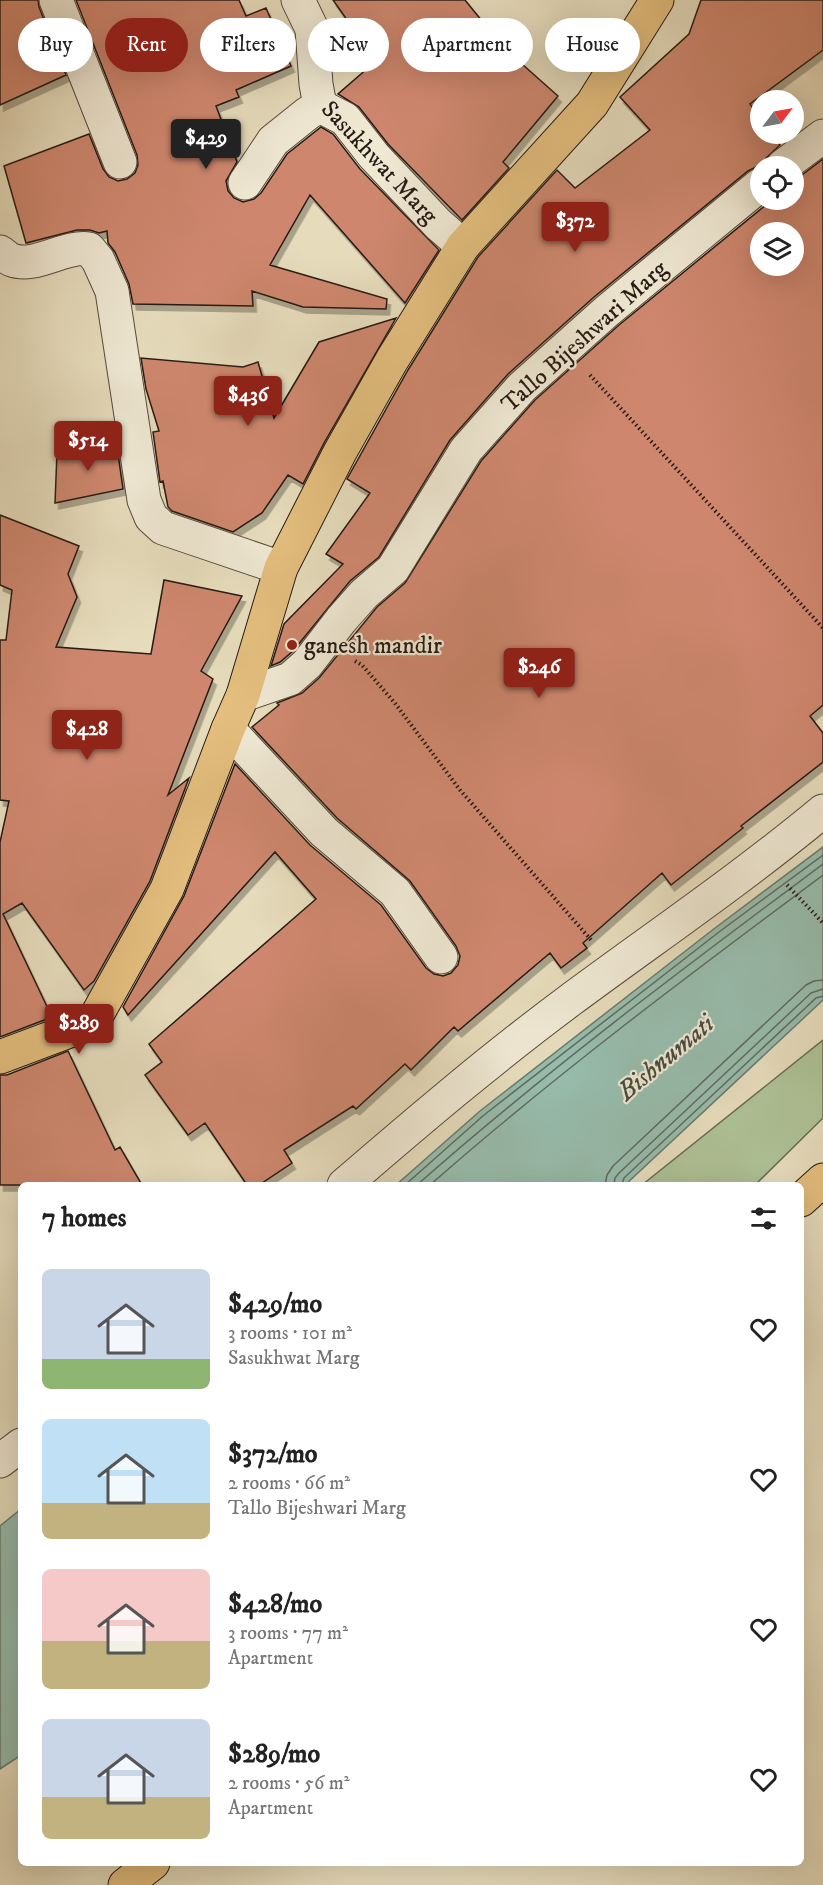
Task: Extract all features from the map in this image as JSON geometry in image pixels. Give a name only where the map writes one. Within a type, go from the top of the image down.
[{"type":"main road","points":[[0,1057],[93,1022],[167,889],[243,695],[281,568],[340,452],[392,360],[463,246],[592,104],[657,0]]},
{"type":"main road","points":[[804,1197],[823,1180]]},
{"type":"main road","points":[[125,1885],[149,1866]]},
{"type":"street","points":[[56,0],[120,162]]},
{"type":"street","name":"Sasukhwat Marg","points":[[298,0],[312,29],[320,106],[345,119],[374,156],[438,224],[463,246]]},
{"type":"street","points":[[245,183],[273,141],[320,106]]},
{"type":"street","points":[[796,156],[823,136]]},
{"type":"street","name":"Tallo Bijeshwari Marg","points":[[243,695],[290,679],[298,673],[349,611],[393,569],[466,450],[522,387],[607,310],[750,193]]},
{"type":"street","points":[[0,252],[11,260],[27,262],[80,247],[89,249],[98,260],[112,291],[144,500],[151,517],[163,528],[281,568]]},
{"type":"street","points":[[228,729],[324,832],[395,892],[441,957]]},
{"type":"street","points":[[347,1182],[419,1120],[541,1024],[763,860],[823,811]]},
{"type":"street","points":[[0,1461],[18,1447]]},
{"type":"path","points":[[564,348],[823,628]]},
{"type":"path","points":[[321,646],[362,665],[394,702],[474,806],[616,968]]},
{"type":"path","points":[[763,860],[823,923]]},
{"type":"shaded area","points":[[823,1040],[823,1118],[758,1182],[646,1182]]},
{"type":"water","name":"Bishnumati","points":[[823,847],[823,1000],[628,1182],[399,1182],[480,1111]]},
{"type":"water","points":[[18,1511],[18,1757],[0,1769],[0,1526]]},
{"type":"building","points":[[0,0],[38,0],[43,18],[18,18],[18,72],[65,72],[66,75],[0,105]]},
{"type":"building","points":[[76,0],[239,0],[246,16],[266,8],[270,18],[200,18],[200,72],[277,72],[236,90],[239,97],[216,106],[237,162],[226,181],[228,191],[234,198],[243,202],[254,199],[261,193],[287,154],[321,127],[333,134],[360,169],[439,250],[405,303],[310,195],[270,265],[387,299],[386,309],[303,307],[252,291],[253,306],[133,304],[129,284],[115,252],[108,243],[107,231],[99,233],[77,230],[26,243],[4,166],[89,134],[103,169],[109,177],[118,181],[127,179],[135,173],[138,165],[137,155],[93,43],[93,18],[83,18]]},
{"type":"building","points":[[333,0],[465,0],[480,18],[401,18],[401,72],[531,72],[558,96],[503,162],[509,168],[462,220],[388,144],[359,107],[338,94],[363,72],[389,72],[389,18],[346,18]]},
{"type":"building","points":[[701,0],[823,0],[823,50],[769,90],[750,90],[750,144],[780,145],[768,156],[750,156],[750,170],[594,297],[508,374],[450,440],[379,557],[350,581],[293,651],[271,666],[284,624],[343,564],[326,554],[370,493],[347,479],[408,370],[478,257],[557,170],[575,188],[650,130],[620,97],[689,34]]},
{"type":"building","points":[[823,159],[823,705],[810,716],[823,733],[823,762],[741,826],[743,828],[671,885],[662,873],[583,943],[587,948],[561,968],[550,953],[458,1031],[454,1027],[411,1070],[405,1064],[356,1109],[353,1106],[284,1150],[292,1163],[264,1182],[245,1182],[205,1123],[188,1135],[145,1075],[162,1062],[149,1044],[316,899],[275,852],[128,1015],[123,1007],[184,896],[235,764],[310,845],[381,905],[426,968],[434,974],[443,976],[451,973],[458,965],[460,956],[456,946],[410,881],[337,818],[252,727],[279,705],[277,703],[302,693],[319,678],[377,607],[405,583],[481,461],[535,400],[619,325],[760,210],[804,210],[804,173]]},
{"type":"building","points":[[396,318],[303,484],[288,475],[262,513],[233,532],[172,511],[168,507],[163,481],[160,482],[153,432],[159,431],[146,389],[141,358],[243,367],[258,362],[274,418],[319,342]]},
{"type":"building","points":[[116,440],[123,489],[55,503],[57,452]]},
{"type":"building","points":[[0,515],[79,546],[68,574],[77,597],[56,647],[151,654],[164,580],[242,596],[201,671],[213,679],[168,795],[189,778],[150,881],[94,981],[84,990],[22,903],[3,914],[52,1017],[0,1037],[0,842],[9,801],[0,800],[0,640],[6,640],[12,590],[0,585]]},
{"type":"building","points":[[68,1051],[115,1150],[120,1147],[140,1182],[18,1182],[18,1185],[0,1185],[0,1075],[7,1075]]},
{"type":"place","name":"ganesh mandir","points":[[292,645]]}]
